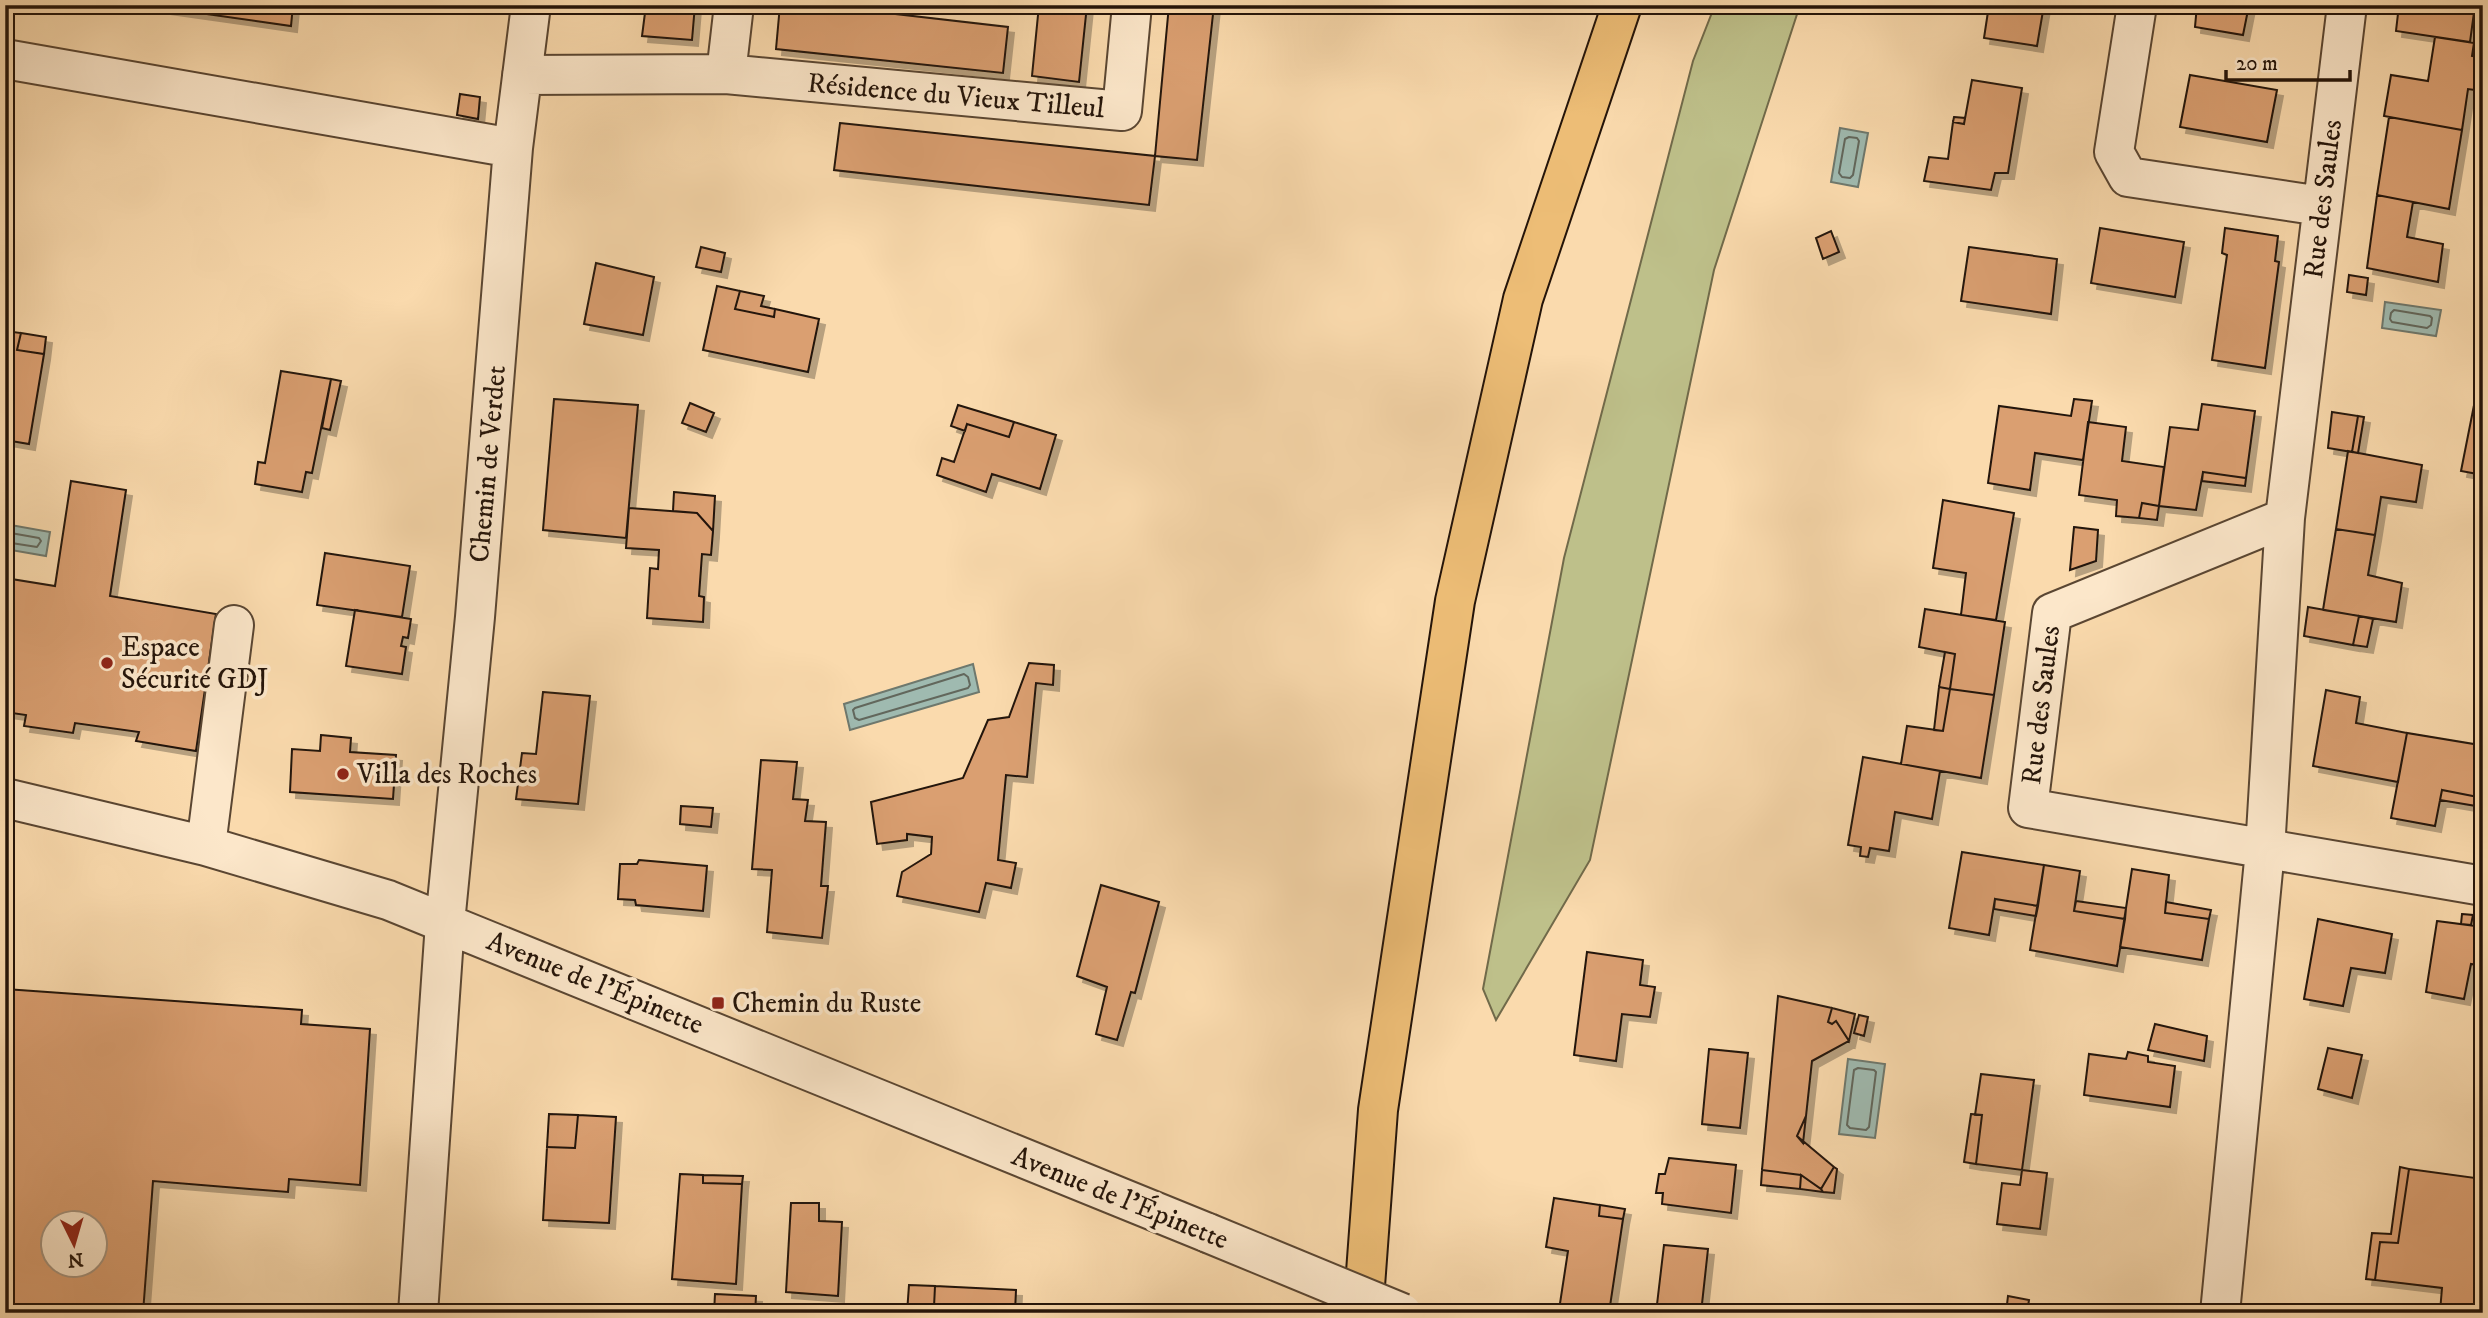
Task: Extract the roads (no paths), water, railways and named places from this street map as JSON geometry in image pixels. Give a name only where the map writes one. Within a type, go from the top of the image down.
[{"type":"highway","points":[[1363,1313],[1378,1110],[1455,601],[1523,299],[1623,5]]},
{"type":"street","name":"Chemin de Verdet","points":[[445,923],[476,603],[513,148],[531,5]]},
{"type":"street","points":[[726,74],[734,5]]},
{"type":"street","name":"Résidence du Vieux Tilleul","points":[[522,75],[726,74],[1122,111],[1132,5]]},
{"type":"street","points":[[2137,5],[2114,152],[2128,177],[2321,206]]},
{"type":"street","name":"Rue des Saules","points":[[2220,1313],[2265,850],[2285,517],[2347,5]]},
{"type":"street","points":[[5,59],[513,148]]},
{"type":"street","name":"Rue des Saules","points":[[2265,850],[2028,808],[2052,613],[2285,517]]},
{"type":"street","points":[[206,846],[234,625]]},
{"type":"street","name":"Avenue de l'Épinette","points":[[5,798],[206,846],[388,900],[1402,1313]]},
{"type":"street","points":[[2265,850],[2483,886]]},
{"type":"street","points":[[418,1313],[445,923]]},
{"type":"water","points":[[1840,128],[1868,133],[1858,187],[1831,182]]},
{"type":"water","points":[[2385,302],[2441,310],[2436,336],[2382,328]]},
{"type":"water","points":[[5,524],[50,532],[46,556],[5,549]]},
{"type":"water","points":[[973,664],[979,692],[850,730],[844,704]]},
{"type":"water","points":[[1848,1059],[1885,1064],[1875,1138],[1839,1134]]},
{"type":"place","name":"Espace Sécurité GDJ","points":[[107,663]]},
{"type":"place","name":"Villa des Roches","points":[[343,774]]},
{"type":"place","name":"Chemin du Ruste","points":[[718,1003]]}]
